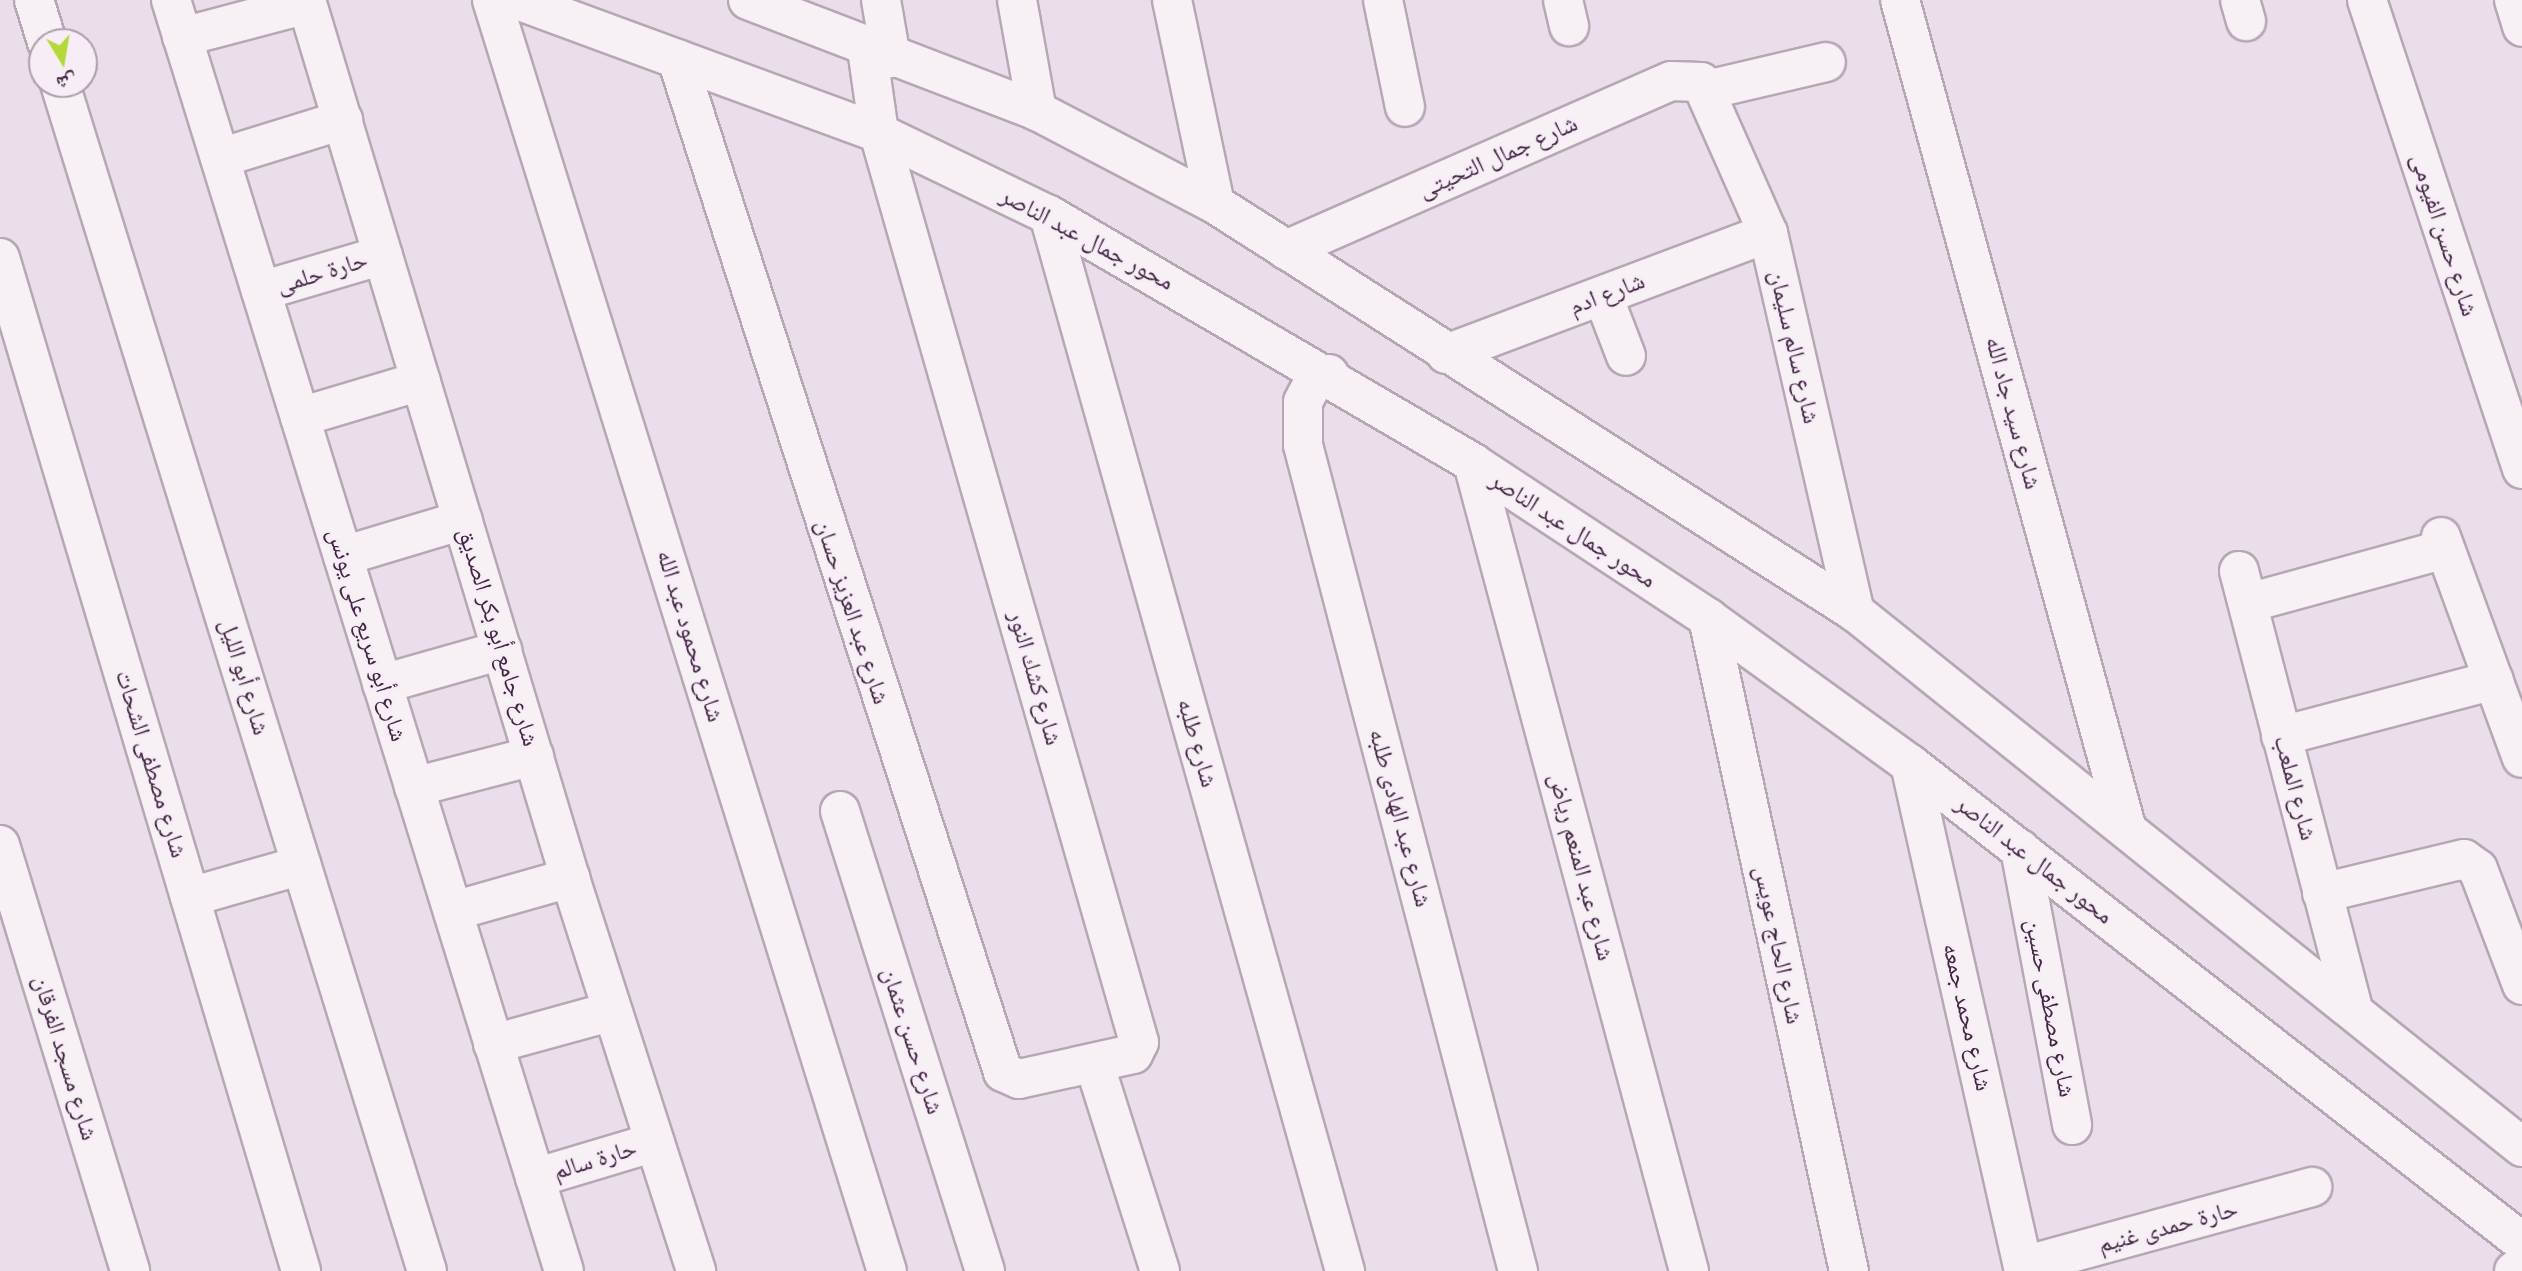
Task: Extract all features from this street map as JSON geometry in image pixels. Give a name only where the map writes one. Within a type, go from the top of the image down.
[{"type":"street","points":[[34,0],[43,28]]},
{"type":"street","name":"شارع أبو سريع على يونس","points":[[171,0],[564,1271]]},
{"type":"street","name":"شارع محمود عبد الله","points":[[492,0],[887,1271]]},
{"type":"street","name":"محور جمال عبد الناصر","points":[[517,0],[879,134],[1049,215],[1329,374],[1473,463],[1708,618],[1910,764],[2522,1241]]},
{"type":"street","points":[[748,0],[879,53],[1037,111],[1215,204],[1446,354],[1855,612],[2352,1005],[2522,1147]]},
{"type":"street","name":"شارع كشك النور","points":[[881,0],[879,134],[1139,1042],[1133,1054],[1094,1063]]},
{"type":"street","points":[[1017,0],[1037,111]]},
{"type":"street","points":[[1172,0],[1215,204]]},
{"type":"street","points":[[1383,0],[1405,107]]},
{"type":"street","name":"شارع سيد جاد الله","points":[[1900,0],[2126,827]]},
{"type":"street","name":"شارع حسن الفيومى","points":[[2367,0],[2522,469]]},
{"type":"street","points":[[2514,0],[2522,27]]},
{"type":"street","points":[[182,37],[307,2]]},
{"type":"street","name":"شارع جامع أبو بكر الصديق","points":[[307,2],[570,878],[696,1271]]},
{"type":"street","name":"شارع عبد العزيز حسان","points":[[677,59],[1003,1072],[1018,1079],[1094,1063]]},
{"type":"street","points":[[1707,90],[1826,62]]},
{"type":"street","name":"شارع جمال التحيتى","points":[[1286,250],[1671,81],[1692,77],[1707,90]]},
{"type":"street","name":"شارع سالم سليمان","points":[[1707,90],[1768,233],[1855,612]]},
{"type":"street","name":"شارع أبو الليل","points":[[64,98],[427,1271]]},
{"type":"street","points":[[219,159],[342,120]]},
{"type":"street","name":"شارع طلبه","points":[[1049,215],[1345,1271]]},
{"type":"street","name":"شارع ادم","points":[[1446,354],[1768,233]]},
{"type":"street","name":"حارة حلمى","points":[[261,291],[383,255]]},
{"type":"street","name":"شارع مصطفى الشحات","points":[[0,258],[301,1271]]},
{"type":"street","points":[[1603,296],[1626,356]]},
{"type":"street","name":"شارع عبد الهادى طلبه","points":[[1329,374],[1313,383],[1303,402],[1303,444],[1518,1271]]},
{"type":"street","points":[[300,417],[421,381]]},
{"type":"street","name":"شارع عبد المنعم رياض","points":[[1473,463],[1689,1271]]},
{"type":"street","points":[[343,556],[463,520]]},
{"type":"street","name":"شارع الملعب","points":[[2352,1005],[2244,587],[2443,543],[2494,680]]},
{"type":"street","name":"شارع الحاج عويس","points":[[1708,618],[1849,1271]]},
{"type":"street","points":[[382,684],[502,650]]},
{"type":"street","points":[[2281,736],[2494,680],[2522,758]]},
{"type":"street","points":[[414,786],[534,756]]},
{"type":"street","name":"شارع محمد جمعه","points":[[1910,764],[2024,1269]]},
{"type":"street","name":"شارع حسن عثمان","points":[[840,811],[985,1271]]},
{"type":"street","name":"شارع مسجد الفرقان","points":[[0,845],[130,1271]]},
{"type":"street","name":"شارع مصطفى حسين","points":[[2020,849],[2072,1125]]},
{"type":"street","points":[[2322,893],[2464,859],[2478,869],[2522,985]]},
{"type":"street","points":[[190,897],[302,865]]},
{"type":"street","points":[[453,911],[570,878]]},
{"type":"street","points":[[494,1044],[613,1011]]},
{"type":"street","points":[[1094,1063],[1160,1271]]},
{"type":"street","name":"حارة سالم","points":[[535,1178],[655,1142]]},
{"type":"street","name":"حارة حمدى غنيم","points":[[2024,1269],[2312,1187]]},
{"type":"street","points":[[2514,1271],[2522,1268]]}]
